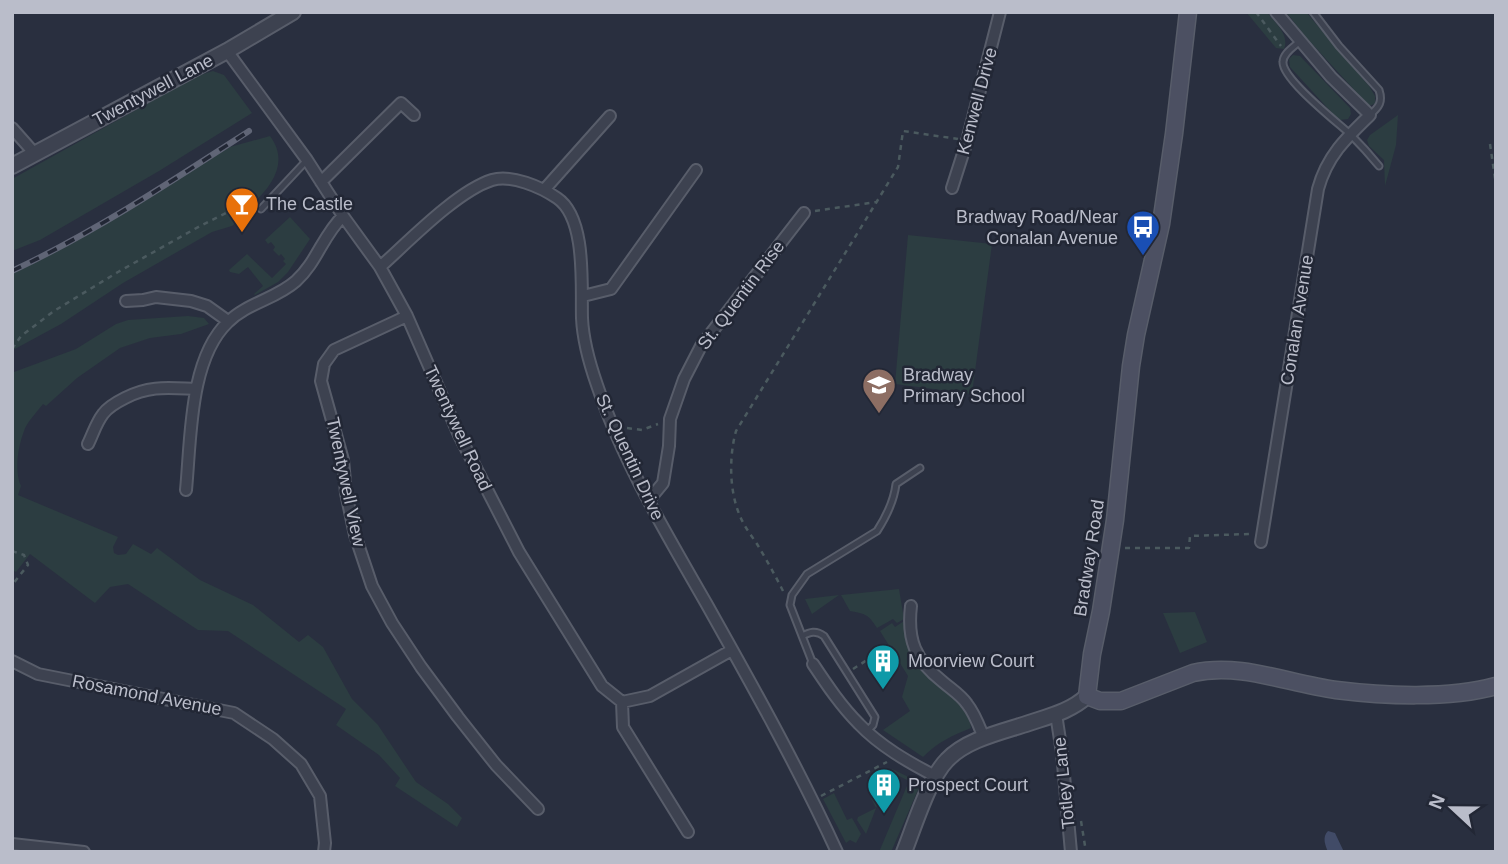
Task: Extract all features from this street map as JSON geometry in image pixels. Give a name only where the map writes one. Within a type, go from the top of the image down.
[{"type":"main road","name":"Bradway Road","points":[[1087,696],[1111,548],[1130,366],[1161,224],[1188,12]]},
{"type":"main road","points":[[1087,696],[1100,701],[1121,701],[1193,673],[1205,671],[1261,674],[1335,690],[1405,694],[1452,693],[1496,686]]},
{"type":"street","name":"Twentywell Lane","points":[[12,166],[227,51],[293,12]]},
{"type":"street","name":"Kenwell Drive","points":[[952,188],[967,141],[1000,12]]},
{"type":"street","points":[[1276,12],[1331,77],[1370,115]]},
{"type":"street","name":"Twentywell Road","points":[[227,51],[307,160],[380,267],[407,316],[459,435],[519,552],[602,686],[622,702]]},
{"type":"street","points":[[321,182],[401,103],[414,115]]},
{"type":"street","name":"Conalan Avenue","points":[[1262,537],[1318,189],[1332,155],[1370,115]]},
{"type":"street","points":[[544,190],[610,116]]},
{"type":"street","points":[[12,128],[35,154]]},
{"type":"street","points":[[583,296],[611,289],[696,170]]},
{"type":"street","name":"St. Quentin Drive","points":[[380,267],[466,193],[494,179],[524,181],[561,200],[571,215],[577,234],[582,268],[582,320],[587,349],[597,386],[630,465],[813,800],[837,852]]},
{"type":"street","name":"St. Quentin Rise","points":[[649,500],[663,483],[670,419],[684,379],[701,346],[804,213]]},
{"type":"street","points":[[186,490],[195,389],[209,346],[228,321],[250,307],[281,293],[296,281],[310,266],[332,226],[343,216]]},
{"type":"street","points":[[126,301],[156,297],[191,301],[207,306],[228,321]]},
{"type":"street","name":"Twentywell View","points":[[407,316],[334,350],[322,372],[321,381],[343,460],[346,493],[355,536],[372,586],[421,667],[496,765],[538,809]]},
{"type":"street","points":[[88,444],[105,411],[117,401],[146,389],[195,389]]},
{"type":"street","points":[[911,606],[909,626],[915,649],[932,673],[967,702],[984,738]]},
{"type":"street","points":[[688,832],[623,727],[622,702],[650,696],[732,650]]},
{"type":"street","name":"Rosamond Avenue","points":[[12,661],[38,674],[234,713],[273,738],[301,764],[320,796],[324,852]]},
{"type":"street","points":[[813,664],[839,702],[867,732],[899,756],[935,776]]},
{"type":"street","points":[[904,852],[935,776],[954,753],[984,738],[1069,710],[1087,696]]},
{"type":"street","name":"Totley Lane","points":[[1056,714],[1071,852]]},
{"type":"street","points":[[12,844],[85,852]]},
{"type":"lane","points":[[1312,12],[1379,90],[1380,104],[1370,115]]},
{"type":"lane","points":[[1300,41],[1287,54],[1283,63],[1289,76],[1380,166]]},
{"type":"lane","points":[[261,209],[307,160]]},
{"type":"lane","points":[[813,664],[790,605],[790,598],[807,574],[877,531],[885,520],[896,484],[920,468]]},
{"type":"lane","points":[[802,636],[814,631],[824,636],[875,717],[867,732]]},
{"type":"path","points":[[1256,12],[1287,54]]},
{"type":"path","points":[[790,598],[740,516],[731,466],[737,431],[751,404],[898,167],[903,131],[967,141]]},
{"type":"path","points":[[1490,144],[1496,185]]},
{"type":"path","points":[[804,213],[876,202]]},
{"type":"path","points":[[12,349],[21,336],[54,312],[200,226],[228,212],[261,209]]},
{"type":"path","points":[[614,426],[642,430],[670,419]]},
{"type":"path","points":[[1111,548],[1189,548],[1190,536],[1262,537]]},
{"type":"path","points":[[12,551],[24,555],[28,565],[12,585]]},
{"type":"path","points":[[855,667],[889,646]]},
{"type":"path","points":[[813,800],[899,756]]},
{"type":"shaded area","points":[[1246,12],[1267,12],[1283,34],[1284,49],[1276,48]]},
{"type":"shaded area","points":[[1286,12],[1306,12],[1369,86],[1375,96],[1375,103],[1368,105]]},
{"type":"shaded area","points":[[1293,55],[1300,56],[1350,108],[1348,119],[1340,120],[1334,115],[1290,67],[1289,59]]},
{"type":"shaded area","points":[[213,71],[224,75],[252,113],[40,240],[12,251],[12,179],[197,76]]},
{"type":"shaded area","points":[[1398,115],[1396,145],[1385,186],[1384,160],[1369,146],[1367,140]]},
{"type":"shaded area","points":[[270,136],[276,146],[278,166],[275,176],[263,194],[247,209],[247,214],[232,226],[212,232],[123,283],[61,324],[13,350],[14,372],[76,349],[116,324],[128,320],[188,316],[204,318],[209,324],[181,334],[150,338],[120,348],[77,378],[46,406],[43,404],[27,424],[22,437],[18,459],[21,486],[18,495],[118,537],[113,547],[114,553],[118,555],[126,554],[133,544],[151,554],[157,548],[200,580],[253,605],[299,642],[308,635],[323,647],[352,699],[378,725],[416,782],[448,804],[462,818],[457,827],[395,786],[400,778],[379,755],[336,725],[346,709],[228,631],[198,630],[128,584],[110,587],[95,603],[30,554],[16,572],[12,570],[12,270],[85,234],[230,147]]},
{"type":"shaded area","points":[[290,217],[310,239],[288,272],[278,282],[255,295],[263,286],[248,267],[239,274],[229,270],[247,254],[272,278],[286,264],[281,254],[279,256],[273,250],[275,247],[271,242],[268,244],[265,240]]},
{"type":"shaded area","points":[[908,235],[992,244],[972,394],[895,384]]},
{"type":"shaded area","points":[[899,589],[904,619],[897,623],[893,619],[877,628],[866,615],[850,611],[841,595]]},
{"type":"shaded area","points":[[839,595],[812,614],[805,599]]},
{"type":"shaded area","points":[[1195,612],[1207,642],[1180,653],[1163,613]]},
{"type":"shaded area","points":[[904,621],[912,661],[956,700],[969,719],[971,728],[945,740],[923,757],[883,730],[910,711],[902,697],[908,676],[880,631],[892,623],[895,627]]},
{"type":"shaded area","points":[[892,769],[921,783],[891,852],[879,852],[909,781],[891,772]]},
{"type":"shaded area","points":[[885,784],[879,797],[880,798],[866,834],[857,820],[858,817],[876,808],[871,798]]},
{"type":"shaded area","points":[[834,793],[847,820],[852,818],[861,834],[856,843],[850,840],[846,843],[823,799]]},
{"type":"water","points":[[1328,831],[1335,833],[1344,852],[1328,852],[1325,838]]},
{"type":"railway","points":[[12,271],[103,223],[249,131]]},
{"type":"place","name":"The Castle","points":[[242,234]]},
{"type":"place","name":"Bradway Road/Near Conalan Avenue","points":[[1143,257]]},
{"type":"place","name":"Bradway Primary School","points":[[879,415]]},
{"type":"place","name":"Moorview Court","points":[[883,691]]},
{"type":"place","name":"Prospect Court","points":[[884,815]]}]
